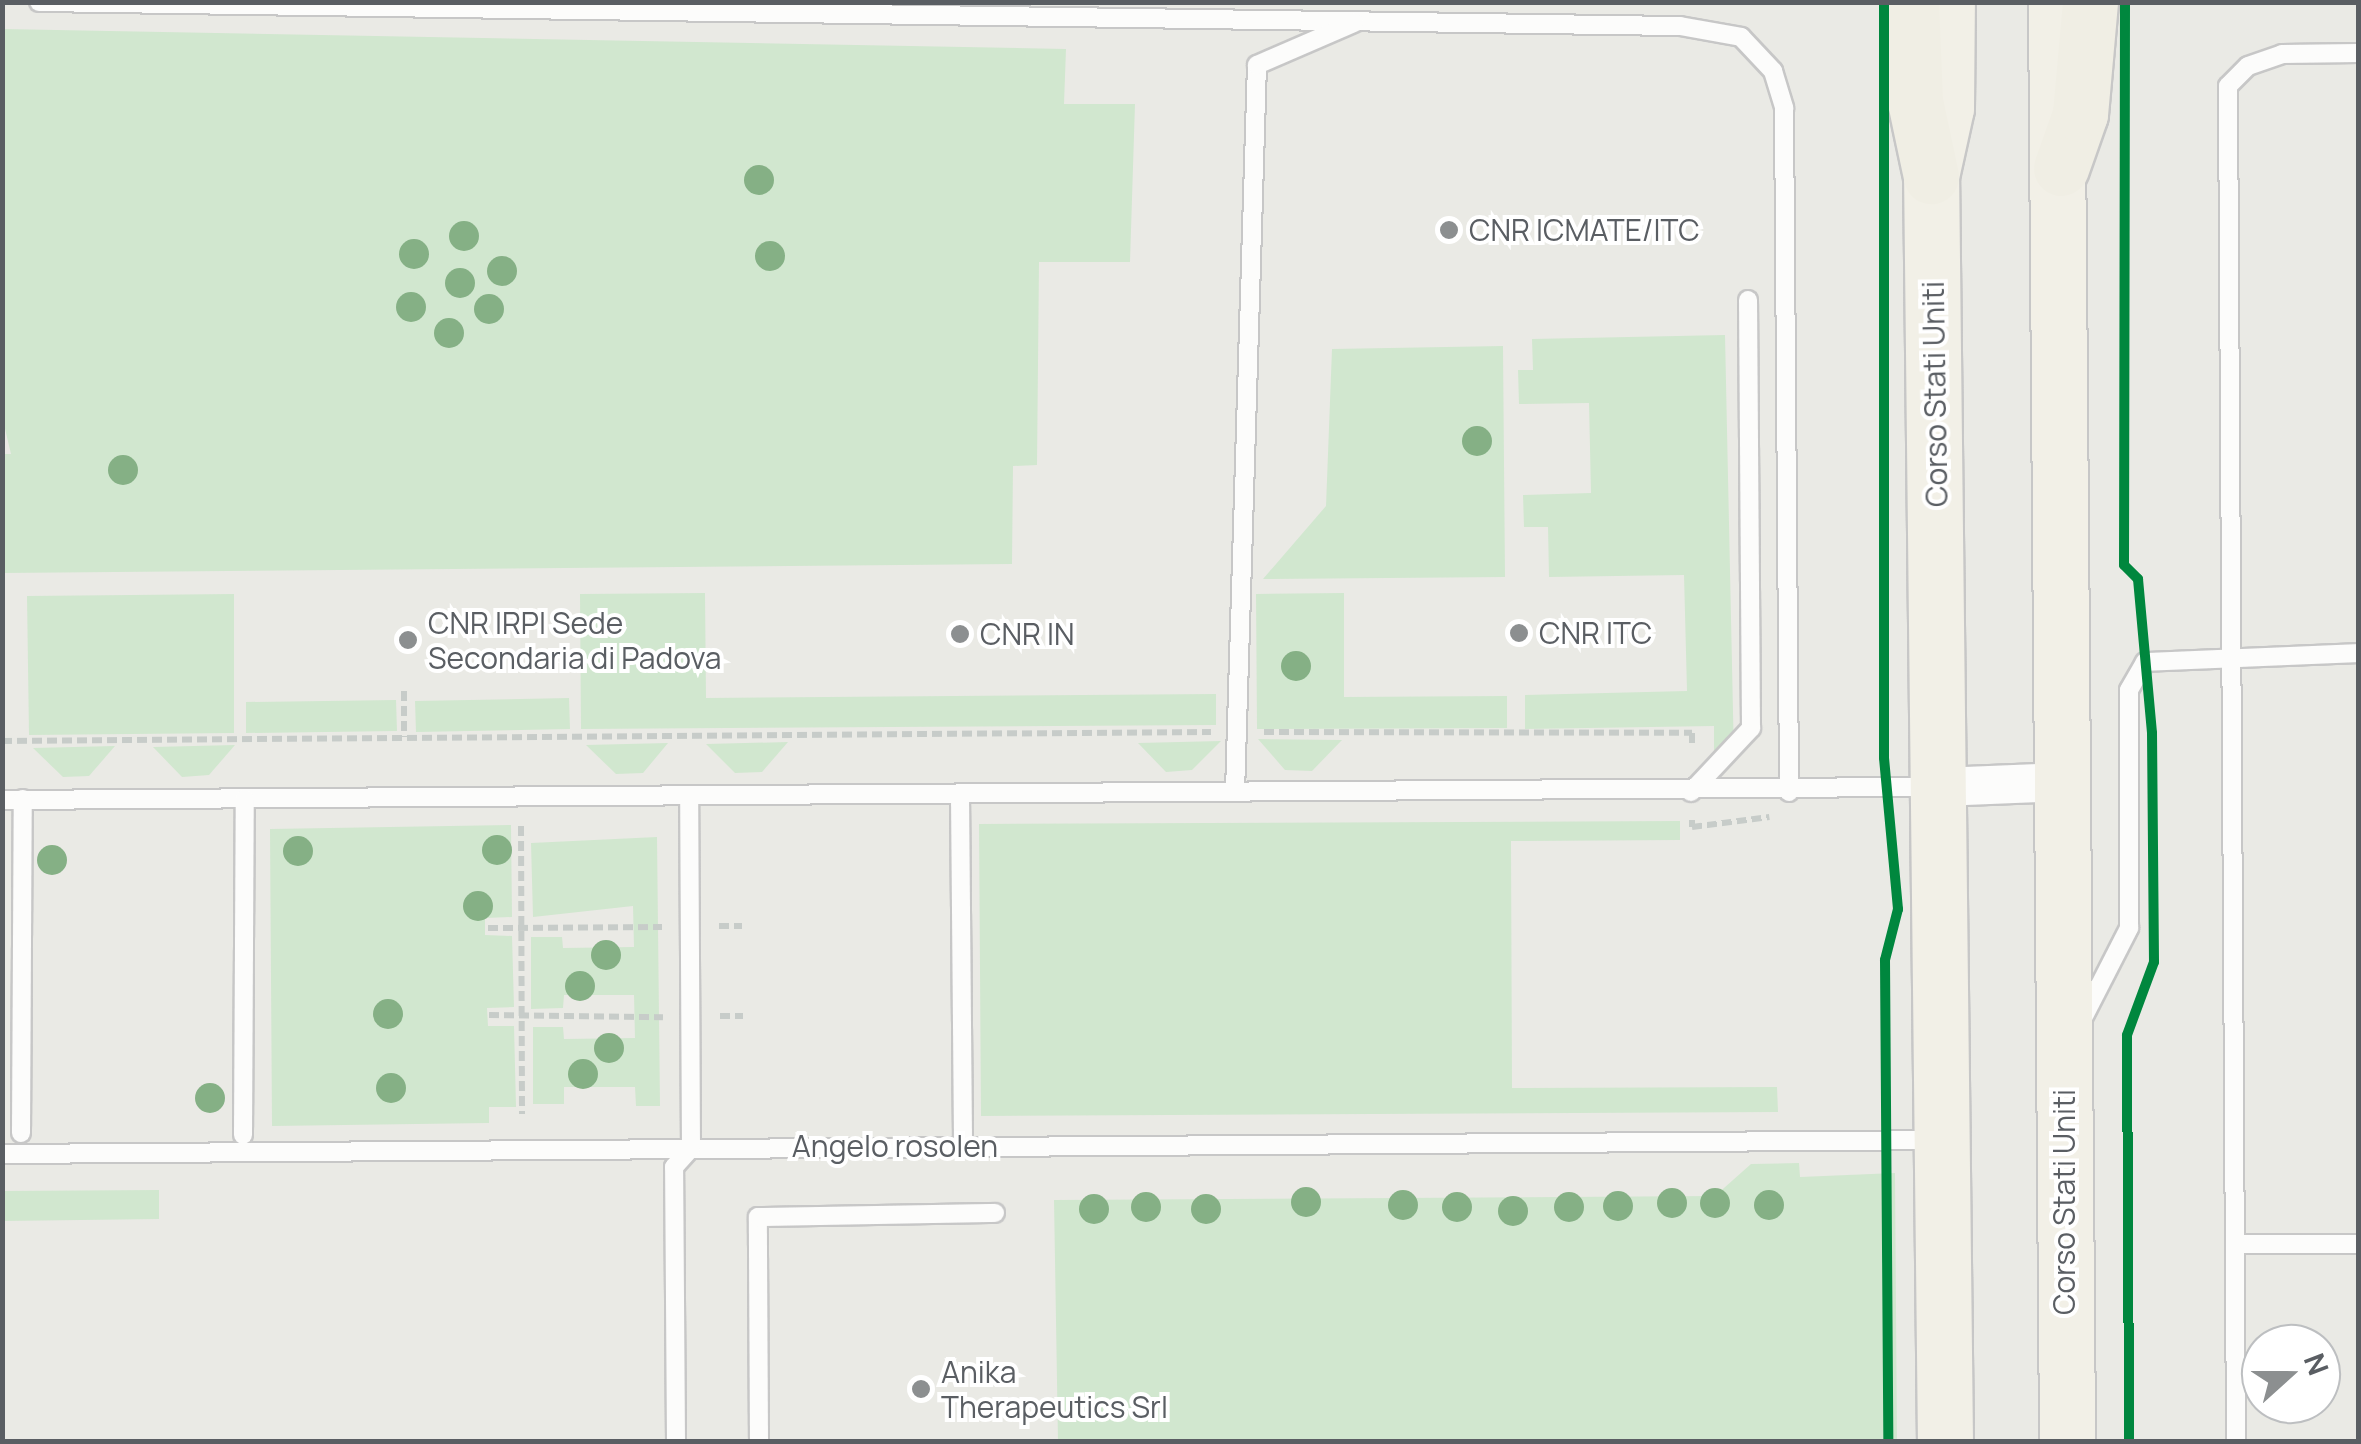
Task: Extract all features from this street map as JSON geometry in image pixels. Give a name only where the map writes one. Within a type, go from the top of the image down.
[{"type":"highway","points":[[1911,2],[1915,101],[1931,176]]},
{"type":"highway","points":[[2061,168],[2080,114],[2090,2]]},
{"type":"main road","name":"Corso Stati Uniti","points":[[1942,1433],[1941,787],[1931,176],[1946,108],[1947,2]]},
{"type":"main road","name":"Corso Stati Uniti","points":[[2056,2],[2061,168],[2067,1442]]},
{"type":"street","points":[[1941,787],[2063,782]]},
{"type":"lane","points":[[40,2],[1680,26],[1741,37],[1773,72],[1784,108],[1789,792]]},
{"type":"lane","points":[[1235,792],[1257,65],[1359,21]]},
{"type":"lane","points":[[2236,1442],[2228,86],[2248,66],[2282,54],[2358,53]]},
{"type":"lane","points":[[1691,792],[1751,728],[1748,300]]},
{"type":"lane","points":[[2063,1058],[2129,928],[2129,690],[2145,662],[2165,654],[2358,653]]},
{"type":"lane","points":[[2,800],[1789,792],[1941,787]]},
{"type":"lane","points":[[960,796],[962,1146]]},
{"type":"lane","points":[[676,1442],[674,1167],[690,1148],[689,797]]},
{"type":"lane","points":[[243,1134],[245,799]]},
{"type":"lane","points":[[21,1133],[23,800]]},
{"type":"lane","name":"Angelo rosolen","points":[[2,1154],[1944,1140]]},
{"type":"lane","points":[[759,1442],[758,1217],[995,1213]]},
{"type":"lane","points":[[2237,1244],[2358,1244]]},
{"type":"path","points":[[404,690],[404,737]]},
{"type":"path","points":[[2,741],[1235,732],[1692,733],[1692,827],[1764,824],[1789,792]]},
{"type":"path","points":[[521,825],[522,1114]]},
{"type":"path","points":[[488,928],[664,926]]},
{"type":"path","points":[[489,1015],[666,1016]]},
{"type":"green space","points":[[3,29],[1066,49],[1064,104],[1135,104],[1130,262],[1039,262],[1037,465],[1013,466],[1012,564],[3,573],[3,454],[11,454],[2,416]]},
{"type":"green space","points":[[1725,335],[1734,759],[1714,760],[1714,726],[1525,729],[1525,695],[1687,691],[1684,575],[1549,577],[1548,527],[1524,527],[1523,495],[1591,493],[1589,403],[1519,404],[1518,370],[1533,370],[1532,339]]},
{"type":"green space","points":[[1503,346],[1505,577],[1263,579],[1326,506],[1332,349]]},
{"type":"green space","points":[[705,593],[706,698],[1216,694],[1216,725],[581,729],[580,594]]},
{"type":"green space","points":[[1344,593],[1344,697],[1507,696],[1507,728],[1257,729],[1256,594]]},
{"type":"green space","points":[[234,594],[234,733],[29,735],[27,596]]},
{"type":"green space","points":[[569,698],[570,729],[416,732],[415,701]]},
{"type":"green space","points":[[396,700],[397,731],[246,733],[246,702]]},
{"type":"green space","points":[[1258,739],[1342,740],[1312,771],[1285,770]]},
{"type":"green space","points":[[1221,741],[1192,770],[1166,772],[1138,743]]},
{"type":"green space","points":[[788,742],[762,772],[735,773],[706,744]]},
{"type":"green space","points":[[668,743],[643,773],[616,774],[586,745]]},
{"type":"green space","points":[[235,745],[209,775],[182,777],[153,747]]},
{"type":"green space","points":[[115,746],[89,776],[63,777],[33,748]]},
{"type":"green space","points":[[1680,821],[1680,840],[1511,841],[1512,1088],[1777,1087],[1778,1112],[981,1116],[979,824]]},
{"type":"green space","points":[[511,825],[512,917],[485,918],[485,935],[512,936],[514,1007],[487,1008],[488,1026],[514,1026],[516,1107],[489,1107],[489,1123],[272,1126],[270,829]]},
{"type":"green space","points":[[657,837],[660,1106],[636,1106],[635,1087],[564,1087],[564,1104],[533,1104],[533,1027],[563,1027],[564,1039],[635,1038],[634,995],[564,995],[563,1008],[531,1009],[531,937],[562,937],[563,948],[634,947],[633,906],[533,917],[531,843]]},
{"type":"green space","points":[[1799,1163],[1800,1177],[1895,1173],[1897,1441],[1058,1441],[1054,1200],[1715,1196],[1751,1164]]},
{"type":"green space","points":[[159,1190],[159,1219],[3,1221],[3,1191]]},
{"type":"cycle path","points":[[1884,2],[1884,758],[1898,909],[1885,960],[1888,1442]]},
{"type":"cycle path","points":[[2125,2],[2124,565],[2138,579],[2152,733],[2154,962],[2127,1035],[2129,1442]]},
{"type":"place","name":"CNR ICMATE/ITC","points":[[1449,230]]},
{"type":"place","name":"CNR ITC","points":[[1519,633]]},
{"type":"place","name":"CNR IN","points":[[960,634]]},
{"type":"place","name":"CNR IRPI Sede Secondaria di Padova","points":[[408,640]]},
{"type":"place","name":"Anika Therapeutics Srl","points":[[921,1389]]}]
